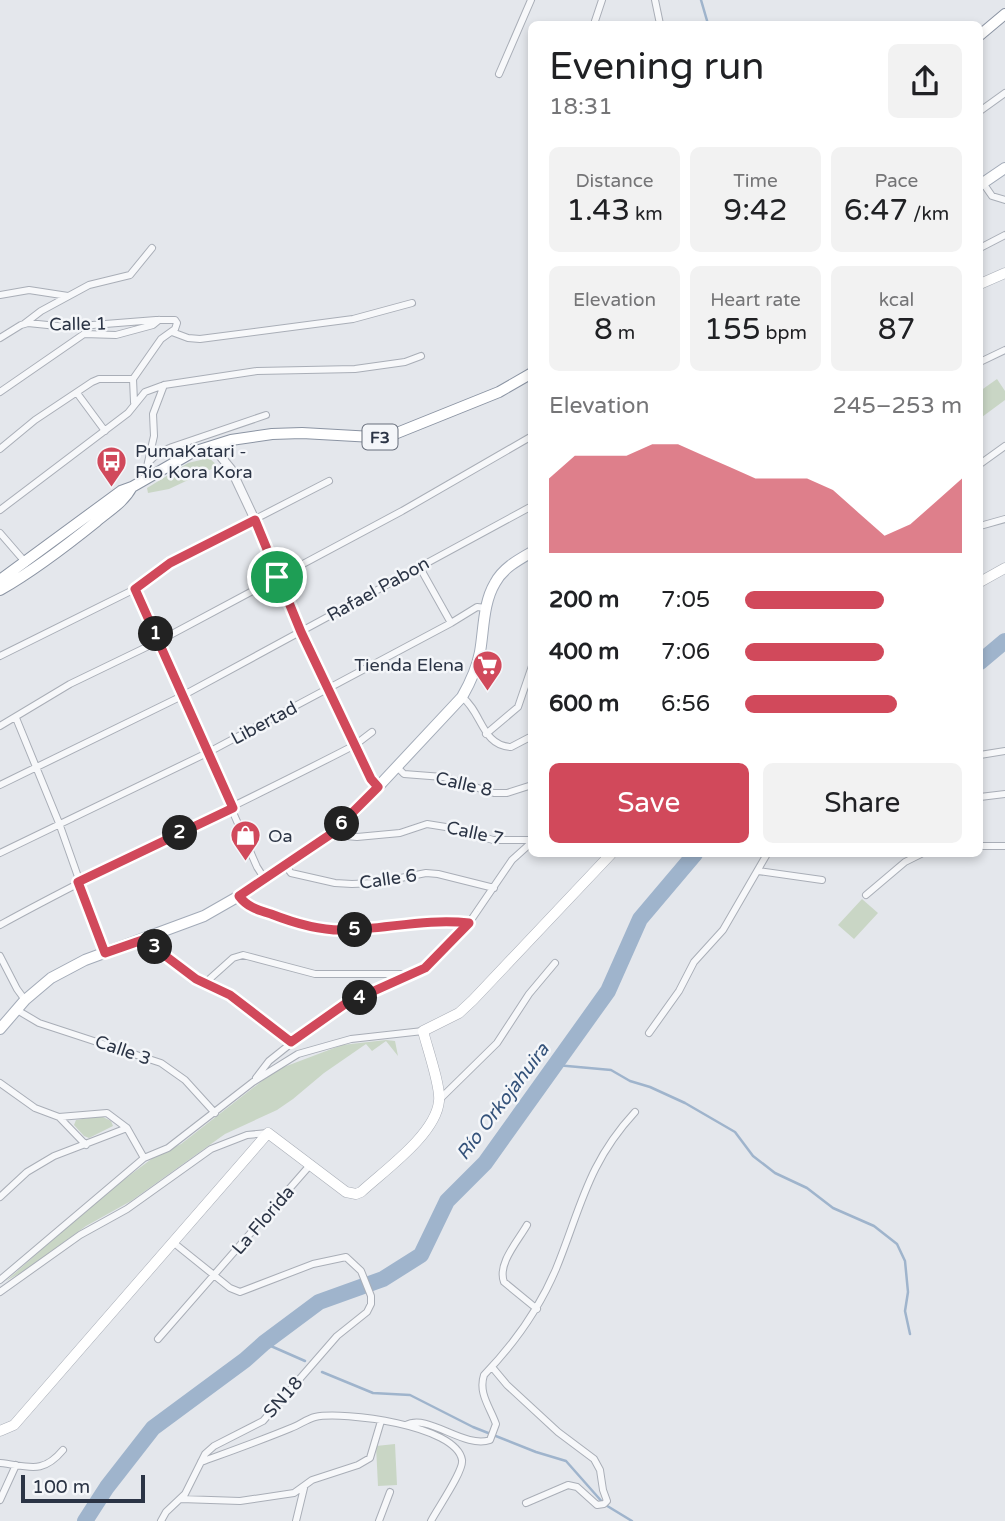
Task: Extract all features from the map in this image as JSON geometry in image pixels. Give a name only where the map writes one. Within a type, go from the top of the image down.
[{"type":"main road","points":[[983,32],[1005,14]]},
{"type":"main road","points":[[983,182],[1005,168]]},
{"type":"main road","points":[[983,283],[1005,273]]},
{"type":"main road","name":"F3","points":[[0,590],[121,491],[193,452],[272,434],[385,436],[499,392],[528,375]]},
{"type":"main road","points":[[0,1029],[21,1005],[51,978],[85,960],[189,922],[239,896],[340,827],[462,697],[480,655],[486,608],[495,582],[502,572],[528,555]]},
{"type":"main road","name":"F3","points":[[0,580],[29,567]]},
{"type":"main road","points":[[983,580],[1005,568]]},
{"type":"main road","points":[[0,1431],[14,1425],[268,1133],[346,1192],[356,1194],[425,1132],[436,1115],[440,1099],[424,1031],[451,1018],[473,1000],[608,857]]},
{"type":"street","points":[[499,74],[531,0]]},
{"type":"street","points":[[595,21],[602,0]]},
{"type":"street","points":[[655,0],[659,21]]},
{"type":"street","points":[[983,109],[1005,93]]},
{"type":"street","points":[[983,185],[992,196],[1005,200]]},
{"type":"street","points":[[983,246],[1005,235]]},
{"type":"street","points":[[24,324],[41,310],[89,285],[130,275],[152,248]]},
{"type":"street","points":[[0,295],[29,290],[68,296]]},
{"type":"street","points":[[172,332],[200,339],[353,319],[412,303]]},
{"type":"street","points":[[0,392],[84,334],[116,335],[153,325],[159,320],[175,320],[177,326],[161,339],[133,379],[134,404]]},
{"type":"street","name":"Calle 1","points":[[0,338],[24,324],[66,327],[159,320]]},
{"type":"street","points":[[983,361],[1005,350]]},
{"type":"street","points":[[0,510],[128,413],[145,392],[163,386],[257,371],[355,369],[405,362],[421,356]]},
{"type":"street","points":[[0,449],[35,420],[99,379],[133,379]]},
{"type":"street","points":[[149,477],[146,471],[154,436],[153,414],[163,386]]},
{"type":"street","points":[[77,393],[104,431]]},
{"type":"street","points":[[150,461],[158,453],[172,447],[265,415]]},
{"type":"street","points":[[0,726],[70,684],[159,641],[402,511],[528,438]]},
{"type":"street","points":[[215,445],[217,452],[231,469],[301,632],[371,779],[378,787]]},
{"type":"street","points":[[983,462],[1005,446]]},
{"type":"street","points":[[0,656],[135,589],[170,563],[329,481]]},
{"type":"street","name":"Rafael Pabon","points":[[0,786],[182,696],[528,508]]},
{"type":"street","points":[[983,525],[1005,519]]},
{"type":"street","points":[[0,533],[29,567]]},
{"type":"street","points":[[419,566],[451,623]]},
{"type":"street","points":[[135,589],[264,878]]},
{"type":"street","name":"Libertad","points":[[0,853],[207,753],[477,607],[486,608]]},
{"type":"street","points":[[486,734],[518,707],[528,678]]},
{"type":"street","points":[[462,697],[470,704],[486,734],[503,746],[511,747],[528,738]]},
{"type":"street","points":[[16,718],[59,823],[105,953]]},
{"type":"street","points":[[0,925],[78,882],[233,808],[355,745],[372,732]]},
{"type":"street","points":[[983,755],[1005,751]]},
{"type":"street","name":"Calle 8","points":[[397,767],[404,774],[443,777],[494,793],[514,792],[528,787]]},
{"type":"street","points":[[983,797],[1005,794]]},
{"type":"street","name":"Calle 7","points":[[340,827],[346,836],[357,837],[400,833],[427,824],[445,826],[493,840],[528,841]]},
{"type":"street","points":[[253,1082],[269,1061],[328,1014],[432,963],[469,923],[512,860],[528,845]]},
{"type":"street","points":[[983,846],[1005,846]]},
{"type":"street","points":[[649,1033],[679,991],[694,962],[723,930],[765,857]]},
{"type":"street","points":[[866,895],[905,862],[915,857]]},
{"type":"street","name":"Calle 6","points":[[285,865],[291,873],[335,883],[375,883],[426,873],[455,877],[494,888]]},
{"type":"street","points":[[758,871],[822,880]]},
{"type":"street","points":[[239,896],[245,904],[279,918],[320,928],[342,930],[443,921],[469,923]]},
{"type":"street","points":[[151,937],[155,948],[204,984],[230,995],[291,1042]]},
{"type":"street","points":[[204,984],[233,958],[243,955],[315,974],[407,974]]},
{"type":"street","points":[[0,956],[17,989],[21,1005]]},
{"type":"street","points":[[440,1099],[497,1043],[529,994],[555,963]]},
{"type":"street","name":"Calle 3","points":[[21,1005],[39,1023],[101,1041],[161,1063],[186,1080],[215,1113]]},
{"type":"street","points":[[0,1280],[144,1158],[168,1148],[253,1082],[298,1054],[351,1039],[424,1031]]},
{"type":"street","points":[[0,1083],[35,1108],[59,1117],[86,1145]]},
{"type":"street","points":[[59,1117],[102,1112],[113,1116],[127,1128],[144,1158]]},
{"type":"street","points":[[406,1425],[419,1421],[478,1442],[490,1440],[496,1428],[482,1387],[484,1375],[537,1309],[556,1269],[588,1181],[604,1151],[635,1112]]},
{"type":"street","points":[[0,1197],[27,1172],[54,1156],[127,1128]]},
{"type":"street","points":[[0,1290],[80,1235],[127,1209],[211,1149],[247,1135],[268,1133]]},
{"type":"street","name":"La Florida","points":[[158,1339],[311,1164]]},
{"type":"street","points":[[0,1182],[7,1189]]},
{"type":"street","points":[[527,1225],[503,1266],[502,1276],[504,1282],[537,1309]]},
{"type":"street","points":[[174,1243],[215,1275]]},
{"type":"street","name":"SN18","points":[[161,1521],[166,1512],[181,1499],[200,1463],[214,1446],[246,1431],[271,1413],[337,1336],[367,1312],[371,1304],[371,1296],[361,1271],[352,1260],[341,1257],[284,1274],[240,1292],[230,1288],[215,1275]]},
{"type":"street","points":[[492,1367],[507,1385],[558,1432],[594,1459],[600,1470],[607,1500],[603,1505],[592,1502],[572,1485],[526,1503]]},
{"type":"street","points":[[200,1463],[313,1418],[341,1416],[406,1425],[444,1438],[452,1444],[461,1458],[459,1472],[431,1521]]},
{"type":"street","points":[[181,1499],[240,1501],[294,1493],[312,1480],[358,1465],[370,1458],[381,1421]]},
{"type":"street","points":[[0,1463],[46,1466],[63,1450]]},
{"type":"street","points":[[0,1500],[16,1465]]},
{"type":"street","points":[[296,1521],[304,1488]]},
{"type":"street","points":[[379,1521],[390,1492]]},
{"type":"green space","points":[[997,379],[1005,391],[1005,400],[983,416],[983,389]]},
{"type":"green space","points":[[209,458],[218,466],[169,489],[148,493],[147,488],[188,463]]},
{"type":"green space","points":[[862,899],[878,913],[854,939],[838,925]]},
{"type":"green space","points":[[386,1040],[395,1041],[398,1056],[386,1041],[372,1051],[366,1044],[277,1110],[225,1134],[131,1201],[86,1226],[6,1281],[101,1197],[154,1157],[181,1144],[276,1070],[342,1045]]},
{"type":"green space","points":[[101,1116],[111,1121],[113,1126],[89,1138],[74,1125],[76,1120]]},
{"type":"green space","points":[[395,1444],[397,1485],[378,1486],[376,1446]]},
{"type":"waterway","points":[[701,0],[707,21]]},
{"type":"waterway","name":"Río Orkojahuira","points":[[983,659],[1005,641]]},
{"type":"waterway","name":"Río Orkojahuira","points":[[85,1521],[107,1487],[153,1428],[319,1302],[383,1279],[421,1255],[447,1201],[485,1163],[608,991],[640,919],[692,857]]},
{"type":"waterway","points":[[556,1065],[611,1070],[630,1081],[685,1103],[735,1132],[753,1156],[775,1173],[807,1188],[833,1208],[874,1226],[897,1244],[905,1261],[908,1292],[905,1311],[910,1334]]},
{"type":"waterway","points":[[264,1343],[305,1361]]},
{"type":"waterway","points":[[322,1372],[373,1393],[410,1395],[473,1427],[566,1461],[604,1504],[632,1521]]},
{"type":"place","name":"PumaKatari - Río Kora Kora","points":[[112,488]]},
{"type":"place","name":"Tienda Elena","points":[[487,692]]},
{"type":"place","name":"Oa","points":[[245,863]]},
{"type":"route","points":[[255,520],[277,577],[368,774],[378,787],[331,834],[239,896],[245,904],[279,918],[320,928],[369,929],[443,921],[469,923],[425,968],[345,1004],[291,1042],[230,995],[196,979],[155,948],[151,937],[105,953],[78,882],[233,808],[135,589],[170,563],[255,520]]}]
